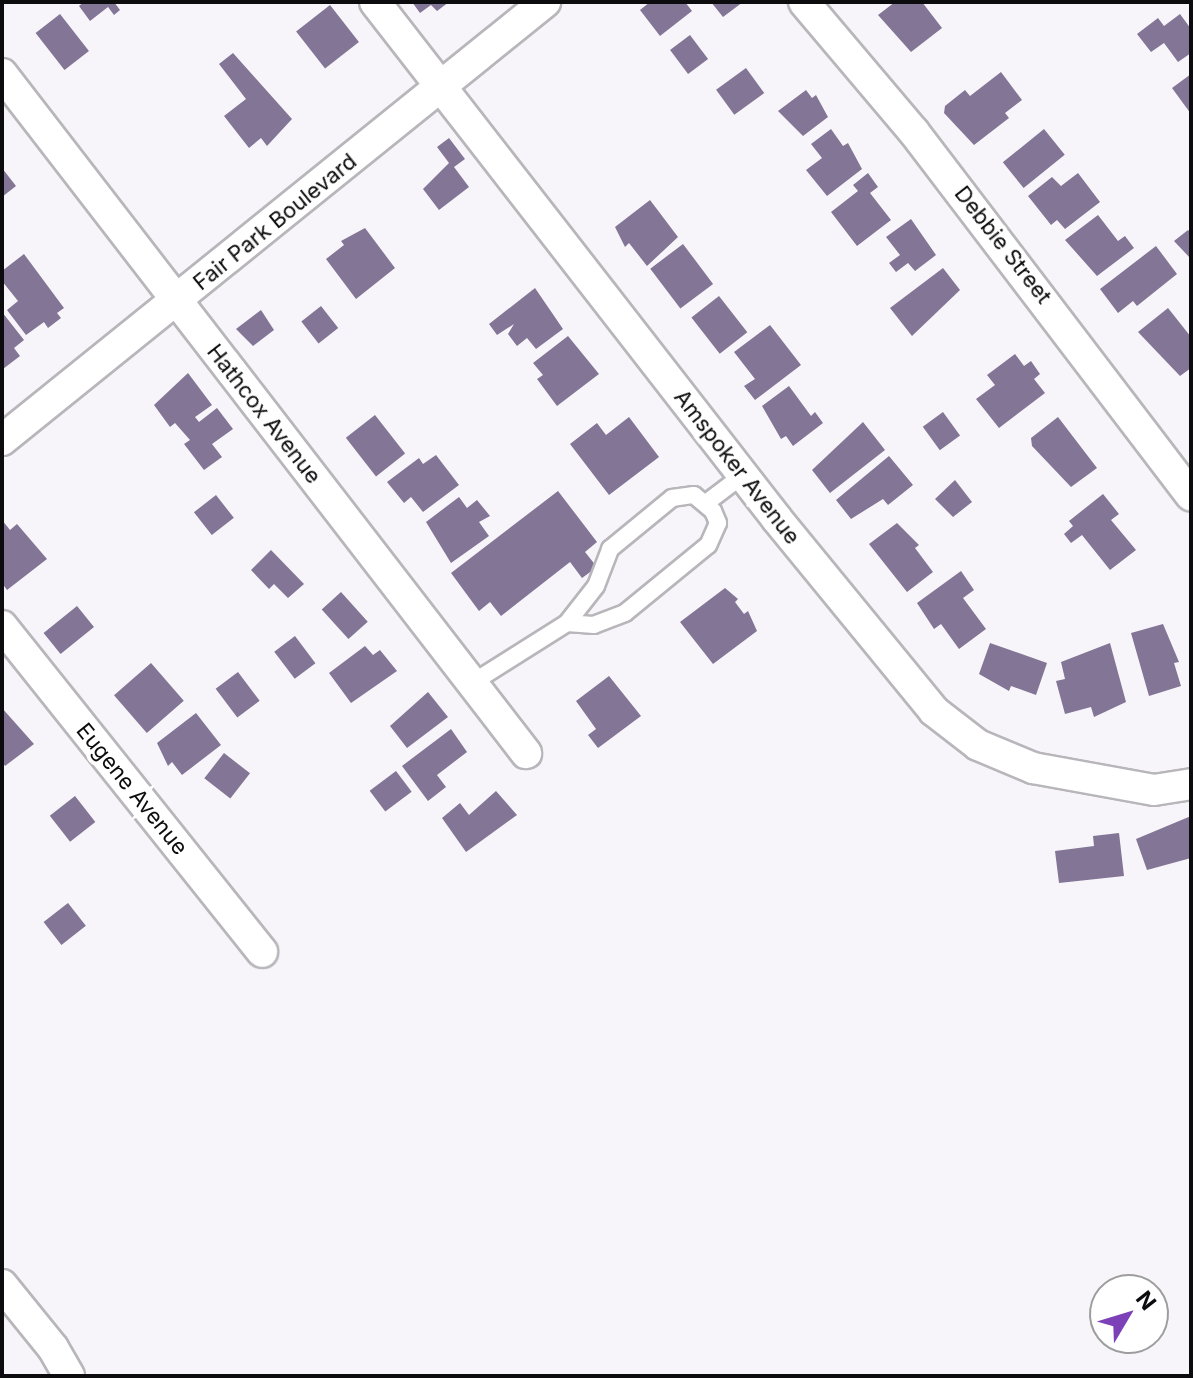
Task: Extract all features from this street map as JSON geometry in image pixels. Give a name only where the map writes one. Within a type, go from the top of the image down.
[{"type":"street","name":"Amspoker Avenue","points":[[375,2],[743,475],[934,711],[978,745],[1033,768],[1154,790],[1191,784]]},
{"type":"street","name":"Fair Park Boulevard","points":[[2,440],[178,302],[545,2]]},
{"type":"street","name":"Debbie Street","points":[[804,2],[914,132],[1189,484]]},
{"type":"street","name":"Hathcox Avenue","points":[[2,74],[526,753]]},
{"type":"street","name":"Eugene Avenue","points":[[2,626],[262,952]]},
{"type":"street","points":[[2,1285],[53,1348],[69,1376]]},
{"type":"lane","points":[[706,503],[743,475]]},
{"type":"lane","points":[[472,683],[567,623],[588,600],[614,543],[681,494],[706,503],[718,523],[708,545],[613,619],[594,625],[567,623]]},
{"type":"building","points":[[84,2],[114,2],[120,10],[114,15],[108,7],[90,21],[79,6]]},
{"type":"building","points":[[412,2],[449,2],[437,11],[431,5],[420,13]]},
{"type":"building","points":[[650,2],[685,2],[692,11],[660,36],[640,10]]},
{"type":"building","points":[[711,2],[743,2],[723,17]]},
{"type":"building","points":[[895,2],[922,2],[942,28],[911,52],[878,15]]},
{"type":"building","points":[[330,5],[359,42],[325,69],[296,31]]},
{"type":"building","points":[[60,14],[89,51],[65,70],[36,33]]},
{"type":"building","points":[[1180,14],[1191,29],[1191,53],[1178,62],[1164,43],[1151,52],[1137,34],[1158,18],[1164,26]]},
{"type":"building","points":[[690,35],[708,59],[688,74],[670,50]]},
{"type":"building","points":[[233,53],[292,119],[267,146],[261,138],[249,148],[224,116],[246,99],[219,64]]},
{"type":"building","points":[[746,68],[764,93],[734,115],[716,90]]},
{"type":"building","points":[[1001,72],[1022,100],[1005,113],[1009,118],[974,145],[944,113],[945,106],[965,90],[970,96]]},
{"type":"building","points":[[1191,74],[1191,114],[1172,88]]},
{"type":"building","points":[[806,90],[812,98],[816,95],[828,117],[803,136],[778,111]]},
{"type":"building","points":[[831,129],[843,146],[848,143],[862,169],[827,196],[806,170],[822,158],[811,144]]},
{"type":"building","points":[[1044,129],[1065,155],[1024,188],[1003,162]]},
{"type":"building","points":[[449,138],[465,159],[454,167],[469,187],[439,210],[423,189],[449,163],[437,147]]},
{"type":"building","points":[[2,168],[16,186],[2,197]]},
{"type":"building","points":[[868,173],[878,187],[870,193],[891,220],[857,246],[831,212],[858,191],[853,185]]},
{"type":"building","points":[[1078,173],[1100,202],[1065,229],[1057,220],[1051,225],[1028,196],[1052,177],[1061,186]]},
{"type":"building","points":[[650,200],[678,237],[647,266],[629,243],[625,247],[615,227]]},
{"type":"building","points":[[1098,215],[1118,241],[1125,236],[1134,248],[1097,276],[1065,240]]},
{"type":"building","points":[[911,219],[936,255],[915,271],[908,263],[896,272],[889,263],[900,255],[886,237]]},
{"type":"building","points":[[365,228],[395,268],[356,299],[326,259],[344,245],[341,241]]},
{"type":"building","points":[[1188,230],[1191,233],[1191,259],[1174,241]]},
{"type":"building","points":[[683,244],[713,284],[680,309],[650,269]]},
{"type":"building","points":[[1156,246],[1177,274],[1137,306],[1133,301],[1118,313],[1100,289]]},
{"type":"building","points":[[24,254],[64,308],[57,313],[61,318],[48,328],[44,322],[26,335],[7,310],[18,301],[2,281],[2,271]]},
{"type":"building","points":[[943,268],[960,290],[912,336],[890,308]]},
{"type":"building","points":[[535,288],[563,329],[536,349],[527,338],[517,346],[508,334],[514,324],[497,335],[489,324]]},
{"type":"building","points":[[719,296],[747,332],[720,354],[691,318]]},
{"type":"building","points":[[321,306],[338,328],[319,343],[301,321]]},
{"type":"building","points":[[1168,308],[1191,337],[1191,368],[1180,376],[1138,332]]},
{"type":"building","points":[[261,310],[274,330],[253,346],[236,329]]},
{"type":"building","points":[[2,312],[24,340],[14,348],[20,356],[3,369]]},
{"type":"building","points":[[770,325],[801,365],[755,400],[744,386],[755,379],[734,352]]},
{"type":"building","points":[[568,336],[599,374],[557,406],[537,379],[543,375],[533,363]]},
{"type":"building","points":[[1015,354],[1024,366],[1031,361],[1040,374],[1034,379],[1045,393],[999,428],[976,399],[995,385],[987,375]]},
{"type":"building","points":[[188,373],[212,405],[195,417],[199,422],[217,408],[233,429],[212,444],[222,457],[204,470],[184,444],[190,440],[175,423],[170,427],[154,405]]},
{"type":"building","points":[[789,386],[811,416],[815,412],[823,423],[793,446],[786,436],[781,439],[762,406]]},
{"type":"building","points":[[943,412],[960,435],[940,450],[923,427]]},
{"type":"building","points":[[375,415],[405,454],[376,476],[346,438]]},
{"type":"building","points":[[629,417],[659,457],[609,495],[570,444],[597,423],[606,435]]},
{"type":"building","points":[[1058,417],[1097,468],[1071,487],[1032,446],[1031,438]]},
{"type":"building","points":[[863,422],[885,450],[830,493],[812,470]]},
{"type":"building","points":[[436,455],[459,485],[423,512],[411,497],[404,503],[387,482],[419,458],[423,464]]},
{"type":"building","points":[[889,456],[913,485],[888,505],[883,499],[851,519],[836,500]]},
{"type":"building","points":[[955,480],[972,502],[953,517],[935,499]]},
{"type":"building","points":[[558,491],[597,542],[585,552],[597,567],[582,578],[570,562],[501,616],[490,602],[479,611],[451,573]]},
{"type":"building","points":[[1103,494],[1119,514],[1111,520],[1136,550],[1110,570],[1082,535],[1071,543],[1064,534],[1073,526],[1069,521]]},
{"type":"building","points":[[216,495],[234,518],[212,535],[194,512]]},
{"type":"building","points":[[459,497],[467,508],[477,500],[490,516],[479,522],[489,536],[451,563],[426,522]]},
{"type":"building","points":[[2,520],[10,530],[17,524],[47,559],[7,590],[2,583]]},
{"type":"building","points":[[897,523],[919,545],[915,548],[933,572],[907,592],[869,544]]},
{"type":"building","points":[[271,550],[304,584],[288,598],[274,584],[269,589],[251,570]]},
{"type":"building","points":[[961,571],[974,590],[963,598],[986,629],[959,649],[941,624],[934,629],[917,603]]},
{"type":"building","points":[[725,588],[738,599],[735,602],[744,614],[748,611],[757,631],[713,664],[680,622]]},
{"type":"building","points":[[341,592],[368,622],[348,639],[322,609]]},
{"type":"building","points":[[77,606],[94,627],[61,654],[44,633]]},
{"type":"building","points":[[1163,624],[1179,662],[1174,663],[1181,686],[1149,696],[1131,633]]},
{"type":"building","points":[[295,636],[315,663],[295,679],[274,652]]},
{"type":"building","points":[[990,643],[1047,663],[1036,695],[1011,686],[1009,691],[979,674]]},
{"type":"building","points":[[1110,643],[1126,702],[1094,717],[1091,707],[1065,714],[1056,681],[1065,679],[1061,662]]},
{"type":"building","points":[[365,646],[373,655],[380,650],[397,671],[351,703],[329,673]]},
{"type":"building","points":[[151,663],[184,701],[147,733],[114,695]]},
{"type":"building","points":[[238,672],[260,701],[237,718],[216,689]]},
{"type":"building","points":[[609,676],[641,716],[598,748],[588,735],[596,729],[576,701]]},
{"type":"building","points":[[428,692],[448,717],[407,748],[390,726]]},
{"type":"building","points":[[2,708],[34,744],[5,766],[2,761]]},
{"type":"building","points":[[196,713],[221,745],[182,775],[172,762],[168,766],[157,743]]},
{"type":"building","points":[[451,729],[467,752],[437,775],[446,787],[428,801],[402,766]]},
{"type":"building","points":[[224,753],[250,773],[230,799],[204,778]]},
{"type":"building","points":[[396,771],[412,792],[385,812],[370,791]]},
{"type":"building","points":[[496,791],[517,815],[466,852],[442,818],[460,803],[469,815]]},
{"type":"building","points":[[75,796],[95,822],[70,842],[50,816]]},
{"type":"building","points":[[1191,816],[1191,858],[1147,870],[1136,839]]},
{"type":"building","points":[[1119,833],[1124,876],[1059,883],[1055,851],[1094,846],[1093,836]]},
{"type":"building","points":[[68,903],[86,926],[61,945],[44,922]]}]
